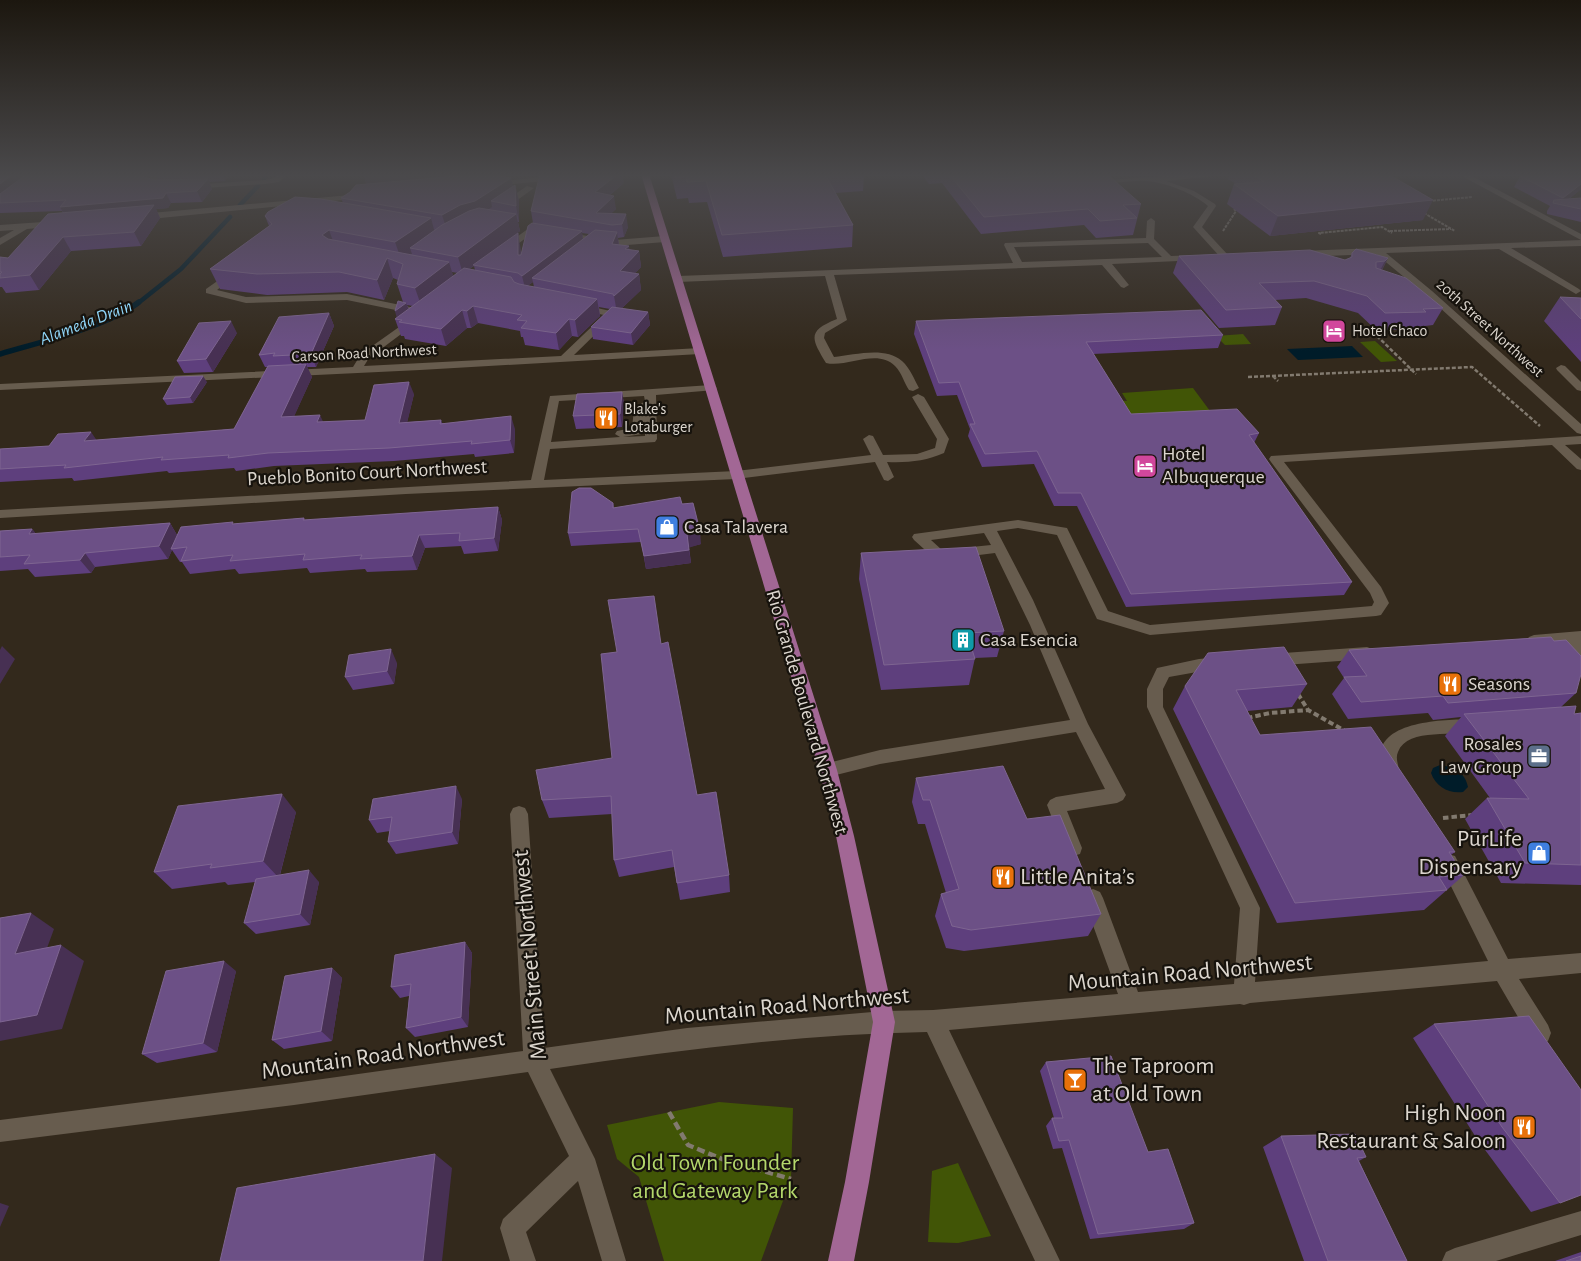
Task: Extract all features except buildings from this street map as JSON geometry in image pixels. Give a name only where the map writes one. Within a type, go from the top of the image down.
[{"type":"main road","name":"Rio Grande Boulevard Northwest","points":[[663,233],[828,770],[884,1022],[857,1182],[841,1261]]},
{"type":"street","points":[[0,242],[14,233]]},
{"type":"street","points":[[495,256],[532,233]]},
{"type":"street","points":[[546,233],[588,245],[622,249],[666,242]]},
{"type":"street","points":[[1150,240],[1151,233]]},
{"type":"street","points":[[678,279],[1220,257],[1201,233]]},
{"type":"street","points":[[1019,265],[1008,245],[1150,240],[1169,259]]},
{"type":"street","points":[[1308,262],[1290,254],[1581,243]]},
{"type":"street","points":[[1501,246],[1576,291]]},
{"type":"street","name":"20th Street Northwest","points":[[1378,251],[1429,293],[1581,430]]},
{"type":"street","points":[[1105,262],[1124,285]]},
{"type":"street","points":[[240,267],[210,291],[246,300],[347,297],[424,313],[365,356],[357,370]]},
{"type":"street","name":"Pueblo Bonito Court Northwest","points":[[0,514],[537,484],[736,475],[879,458],[904,459],[927,456],[940,450],[943,438],[898,362],[890,358],[866,356],[830,361],[819,338],[820,332],[825,327],[842,320],[829,273]]},
{"type":"street","points":[[1413,291],[1429,293]]},
{"type":"street","points":[[566,358],[611,314],[572,306]]},
{"type":"street","name":"Carson Road Northwest","points":[[0,387],[700,351]]},
{"type":"street","points":[[1561,368],[1581,388]]},
{"type":"street","points":[[537,484],[554,398],[650,397],[711,388]]},
{"type":"street","points":[[544,446],[651,439],[650,397]]},
{"type":"street","points":[[869,439],[888,477]]},
{"type":"street","points":[[1000,548],[939,554],[919,537],[1018,524],[1062,531],[1102,615],[1150,630],[1376,611],[1382,603],[1376,591],[1275,459],[1581,440]]},
{"type":"street","points":[[1554,441],[1581,466]]},
{"type":"street","points":[[988,528],[1000,548],[1080,725],[1117,795],[1056,806],[1081,867]]},
{"type":"street","points":[[1518,642],[1574,638],[1581,656]]},
{"type":"street","points":[[1259,660],[1378,652]]},
{"type":"street","points":[[1239,662],[1199,665],[1163,672],[1155,689],[1155,707],[1250,908],[1244,995]]},
{"type":"street","points":[[1403,790],[1392,773],[1389,760],[1389,751],[1396,739],[1412,730],[1492,724]]},
{"type":"street","points":[[828,770],[880,757],[1080,725]]},
{"type":"street","name":"Main Street Northwest","points":[[519,814],[534,1061],[583,1159],[614,1261]]},
{"type":"street","points":[[1439,848],[1454,872],[1503,971],[1529,1017],[1550,1048]]},
{"type":"street","points":[[1088,884],[1132,1004]]},
{"type":"street","name":"Mountain Road Northwest","points":[[0,1130],[294,1094],[687,1039],[1244,995],[1581,964]]},
{"type":"street","points":[[932,1021],[1048,1261]]},
{"type":"street","points":[[522,1261],[512,1228],[583,1159]]},
{"type":"street","points":[[1455,1261],[1581,1222]]},
{"type":"path","points":[[1224,233],[1228,236]]},
{"type":"path","points":[[1377,336],[1416,374]]},
{"type":"path","points":[[1472,367],[1542,427],[1547,427]]},
{"type":"path","points":[[1248,378],[1480,367]]},
{"type":"path","points":[[1273,376],[1278,381]]},
{"type":"path","points":[[1295,689],[1308,710],[1348,732]]},
{"type":"path","points":[[1243,720],[1251,716],[1270,713],[1308,710]]},
{"type":"path","points":[[1337,737],[1342,729]]},
{"type":"path","points":[[1443,818],[1479,815]]},
{"type":"path","points":[[669,1112],[688,1145],[722,1159],[791,1179]]},
{"type":"green space","points":[[1243,334],[1251,344],[1225,345],[1216,336]]},
{"type":"green space","points":[[1375,341],[1397,361],[1381,362],[1360,342]]},
{"type":"green space","points":[[1193,388],[1213,415],[1129,420],[1116,400],[1127,401],[1122,393]]},
{"type":"green space","name":"Old Town Founder and Gateway Park","points":[[719,1102],[793,1108],[791,1179],[761,1261],[664,1261],[639,1177],[617,1159],[607,1125]]},
{"type":"green space","points":[[958,1163],[991,1236],[958,1243],[928,1242],[932,1171]]},
{"type":"water","points":[[1352,346],[1363,357],[1298,360],[1287,349]]},
{"type":"water","points":[[1440,765],[1450,767],[1462,774],[1468,787],[1463,792],[1453,792],[1440,786],[1431,773],[1433,768]]},
{"type":"waterway","name":"Alameda Drain","points":[[137,304],[181,269],[215,233]]},
{"type":"waterway","name":"Alameda Drain","points":[[0,354],[92,326],[125,311],[139,302]]},
{"type":"place","name":"Hotel Chaco","points":[[1334,331]]},
{"type":"place","name":"Blake's Lotaburger","points":[[606,418]]},
{"type":"place","name":"Hotel Albuquerque","points":[[1145,466]]},
{"type":"place","name":"Casa Talavera","points":[[667,527]]},
{"type":"place","name":"Casa Esencia","points":[[963,640]]},
{"type":"place","name":"Seasons","points":[[1450,684]]},
{"type":"place","name":"Rosales Law Group","points":[[1539,756]]},
{"type":"place","name":"PūrLife Dispensary","points":[[1539,853]]},
{"type":"place","name":"Little Anita’s","points":[[1003,877]]},
{"type":"place","name":"The Taproom at Old Town","points":[[1075,1080]]},
{"type":"place","name":"High Noon Restaurant & Saloon","points":[[1524,1127]]}]
